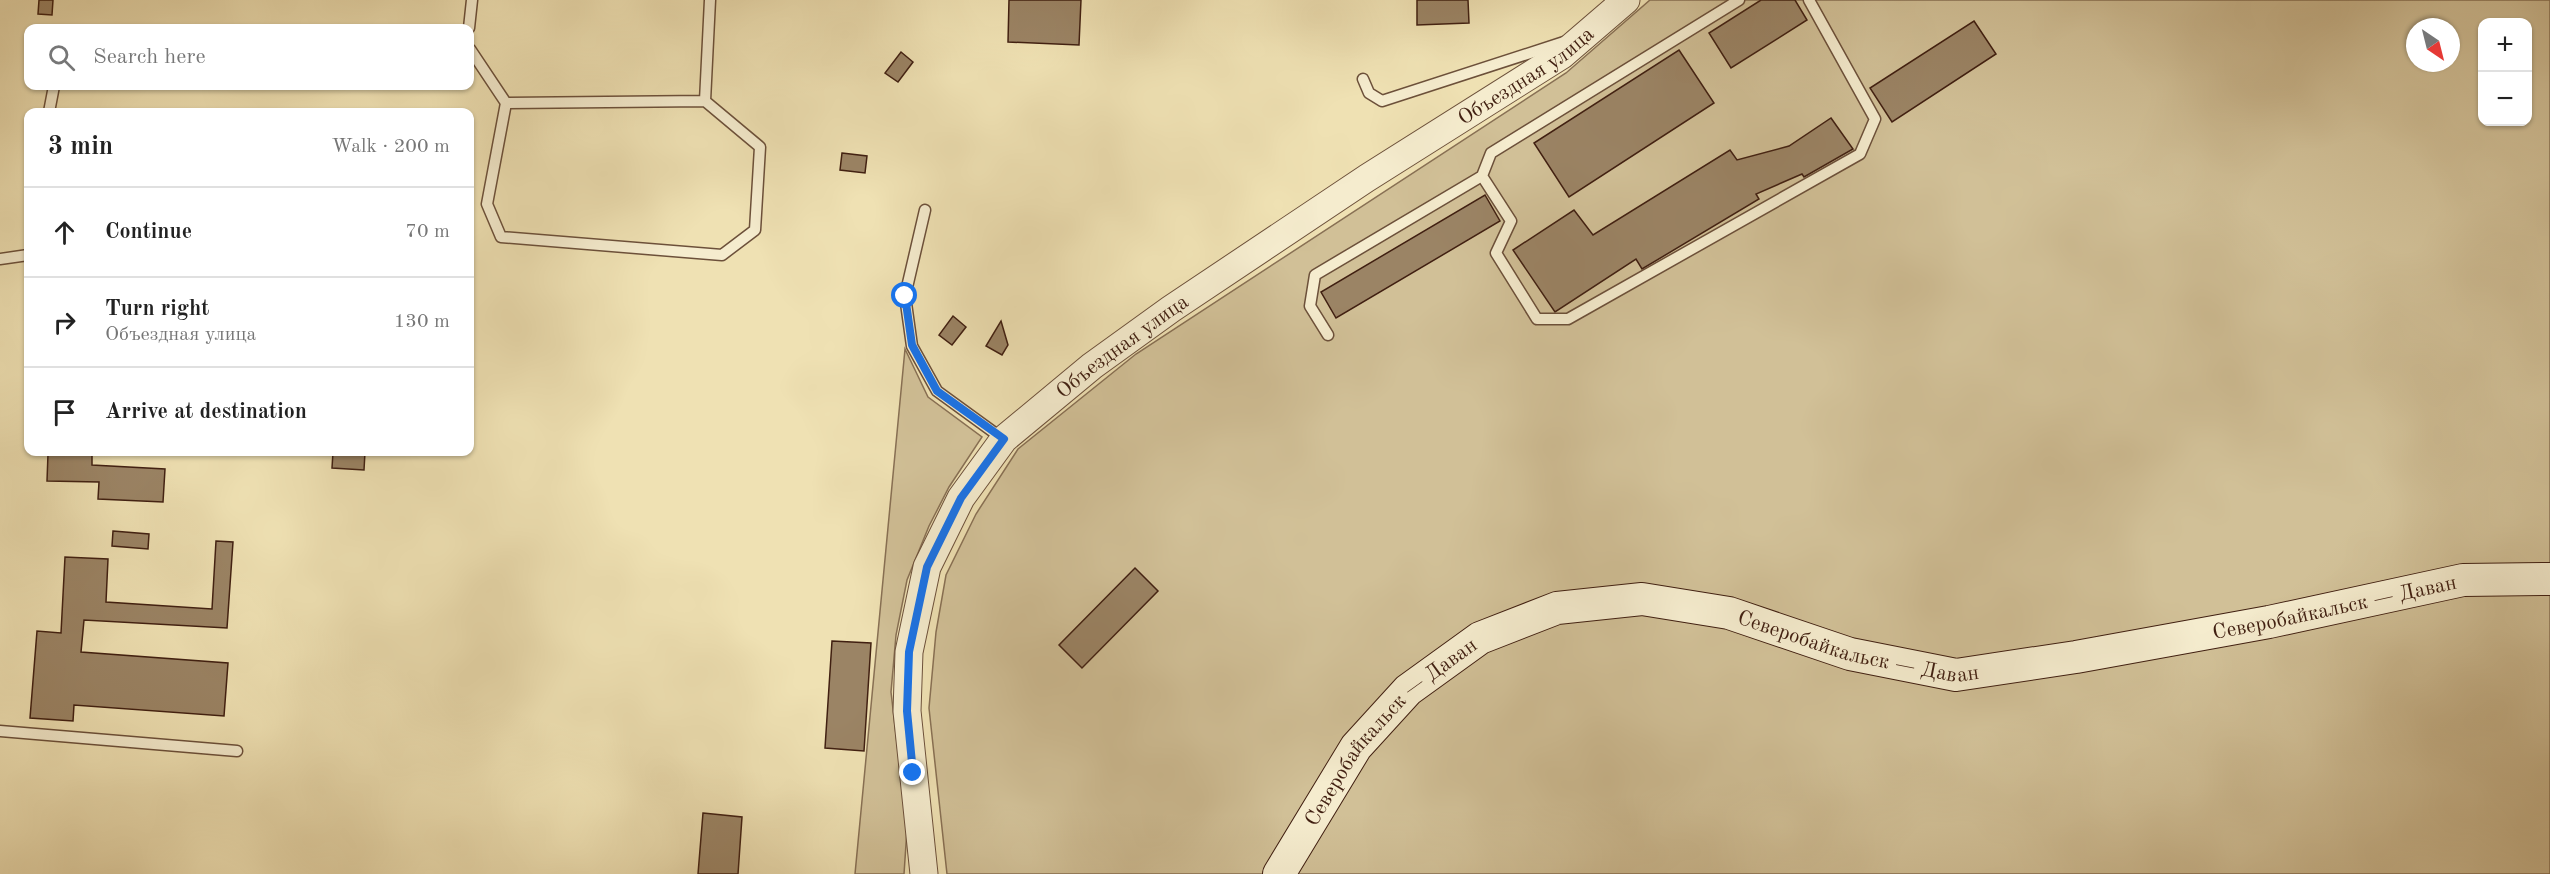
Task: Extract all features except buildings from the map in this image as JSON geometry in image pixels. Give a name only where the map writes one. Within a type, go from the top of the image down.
[{"type":"main road","name":"Северобайкальск — Даван","points":[[1279,874],[1356,747],[1408,690],[1480,638],[1557,608],[1642,599],[1729,613],[1850,654],[1956,675],[2076,657],[2270,622],[2463,580],[2550,579]]},
{"type":"street","name":"Объездная улица","points":[[924,874],[907,711],[909,652],[927,567],[961,498],[1004,439],[1092,366],[1171,309],[1367,178],[1562,55],[1626,0]]},
{"type":"lane","points":[[469,24],[472,0]]},
{"type":"lane","points":[[705,101],[710,0]]},
{"type":"lane","points":[[1328,334],[1310,306],[1315,275],[1482,176],[1491,153],[1739,0]]},
{"type":"lane","points":[[1482,176],[1511,221],[1496,253],[1537,319],[1568,319],[1860,154],[1875,119],[1809,0]]},
{"type":"lane","points":[[1363,79],[1369,93],[1382,101],[1584,36]]},
{"type":"lane","points":[[474,55],[506,103],[487,204],[501,237],[722,255],[755,230],[760,147],[705,101],[506,103]]},
{"type":"lane","points":[[50,108],[53,90]]},
{"type":"lane","points":[[925,210],[905,296],[912,345],[937,391],[1004,439]]},
{"type":"lane","points":[[0,259],[24,256]]},
{"type":"lane","points":[[0,731],[237,751]]},
{"type":"shaded area","points":[[1650,0],[2550,0],[2550,874],[947,874],[929,708],[936,632],[946,575],[976,514],[1018,449],[1136,354],[1566,73]]},
{"type":"shaded area","points":[[905,349],[928,397],[982,437],[949,487],[929,526],[907,580],[896,635],[891,692],[907,829],[904,874],[855,874]]},
{"type":"route","points":[[905,296],[912,345],[937,391],[1004,439],[961,498],[927,567],[909,652],[907,711],[913,773]]}]
